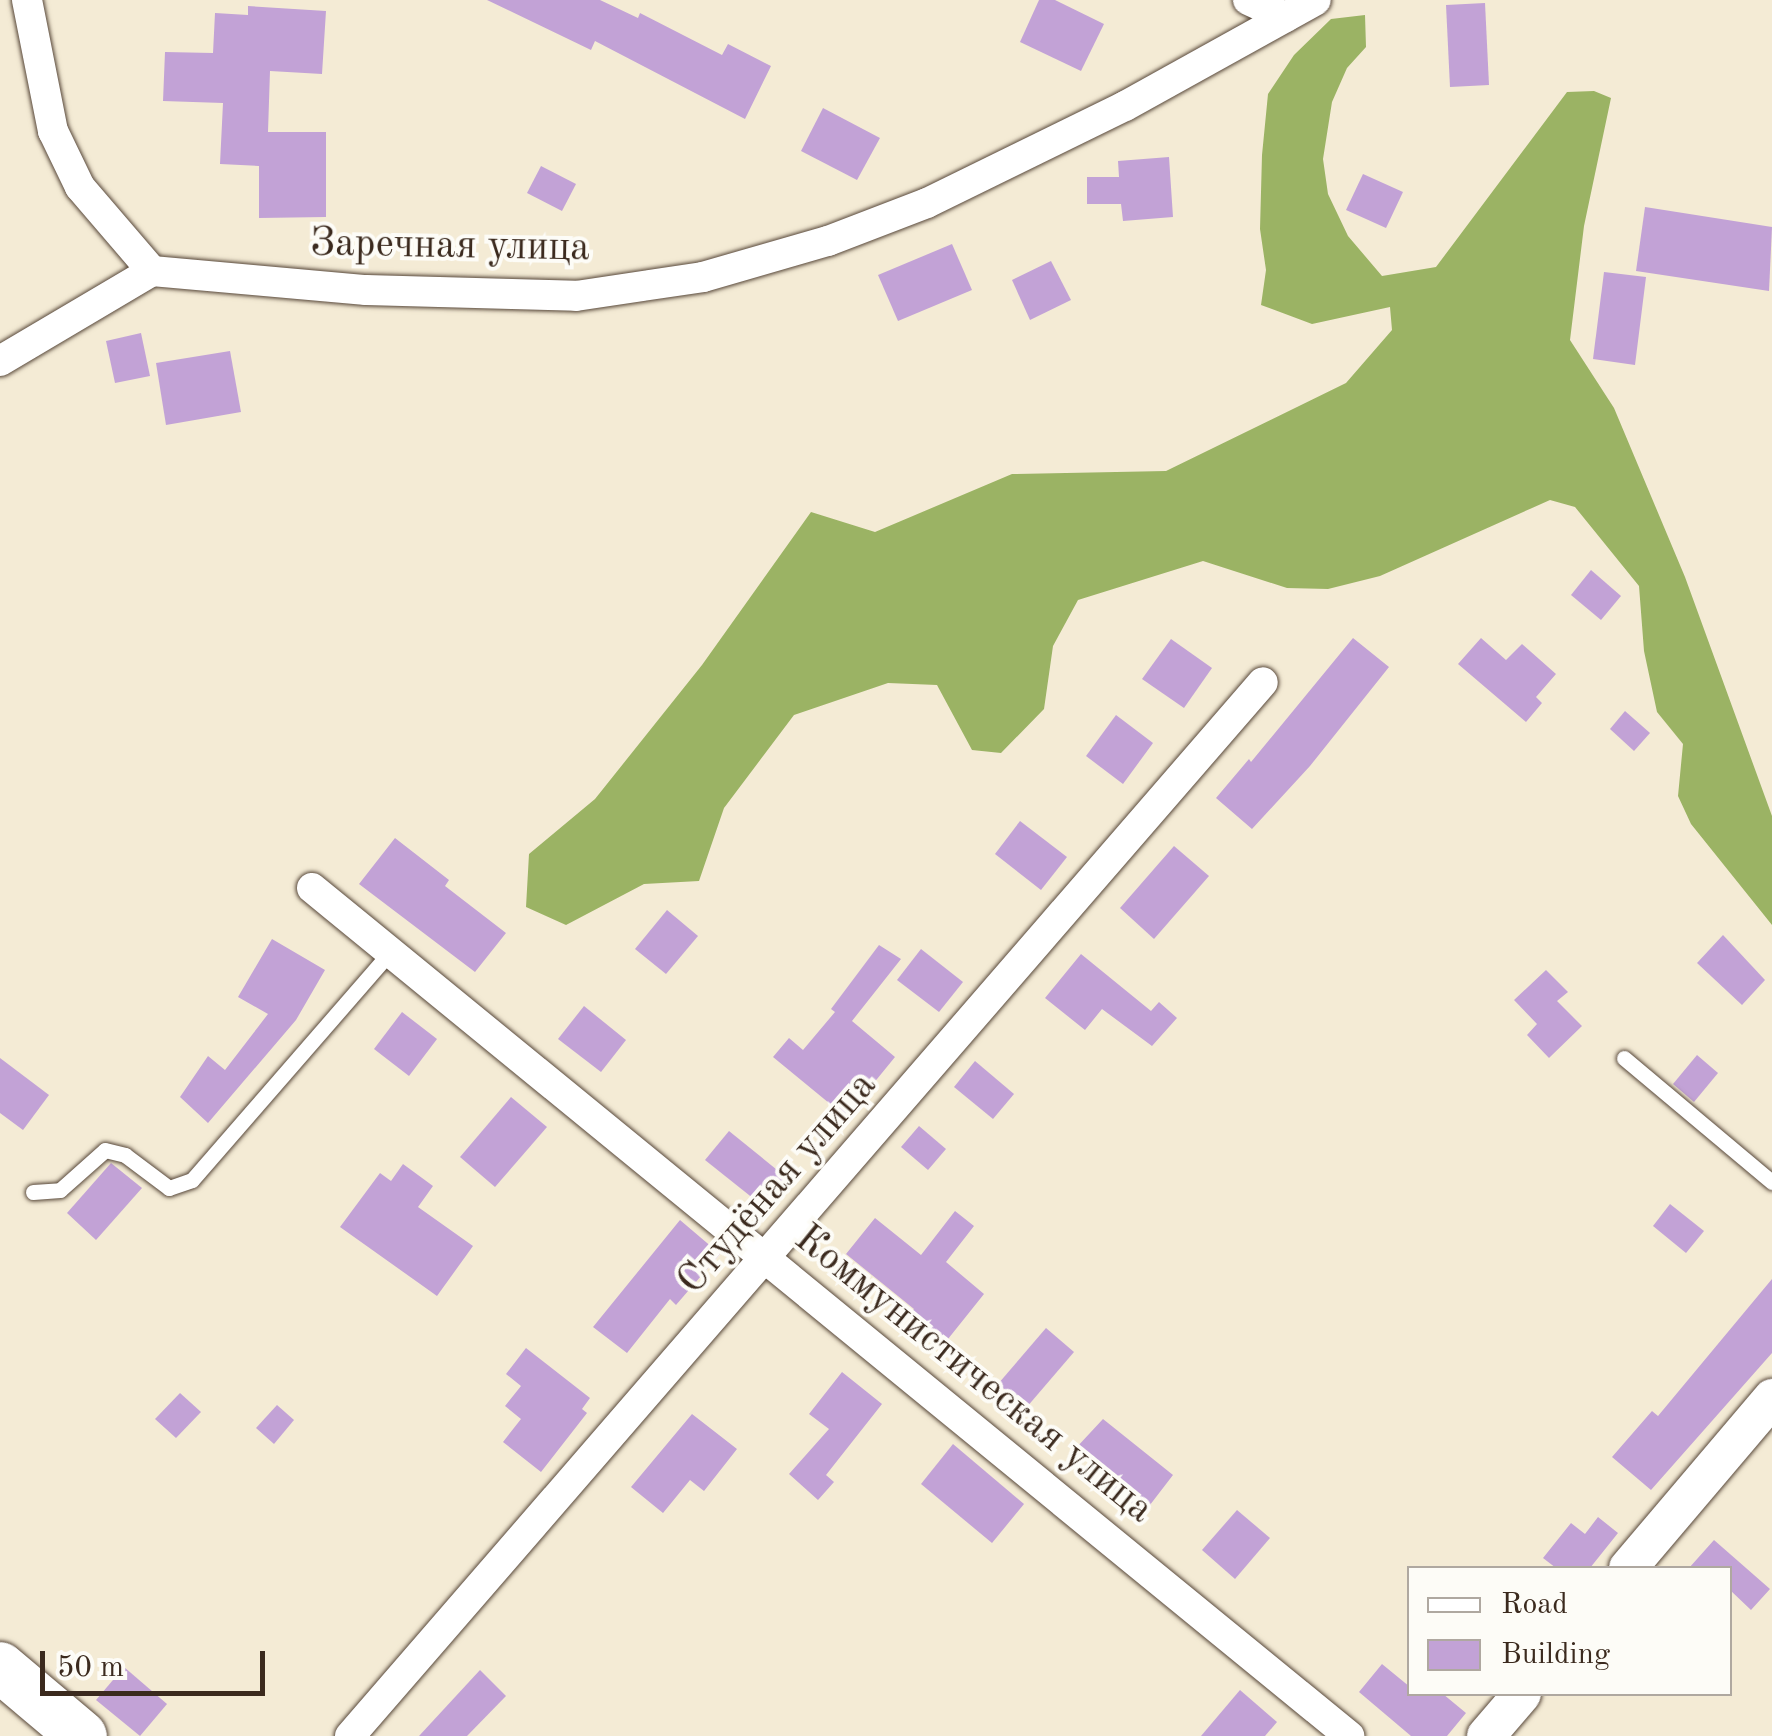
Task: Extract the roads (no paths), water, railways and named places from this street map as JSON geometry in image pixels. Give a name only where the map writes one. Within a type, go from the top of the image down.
[{"type":"main road","points":[[0,1667],[82,1736]]},
{"type":"street","points":[[0,361],[152,272],[80,187],[53,131],[27,0]]},
{"type":"street","points":[[1248,0],[1285,17]]},
{"type":"street","name":"Заречная улица","points":[[152,272],[366,290],[576,296],[702,276],[828,241],[927,203],[1125,106],[1316,0]]},
{"type":"street","name":"Студёная улица","points":[[350,1736],[1263,682]]},
{"type":"street","name":"Коммунистическая улица","points":[[312,888],[1349,1736]]},
{"type":"street","points":[[1630,1566],[1772,1398]]},
{"type":"street","points":[[1486,1736],[1520,1696]]},
{"type":"lane","points":[[33,1192],[60,1190],[104,1150],[124,1155],[169,1188],[192,1180],[391,952]]},
{"type":"lane","points":[[1624,1058],[1772,1182]]}]
